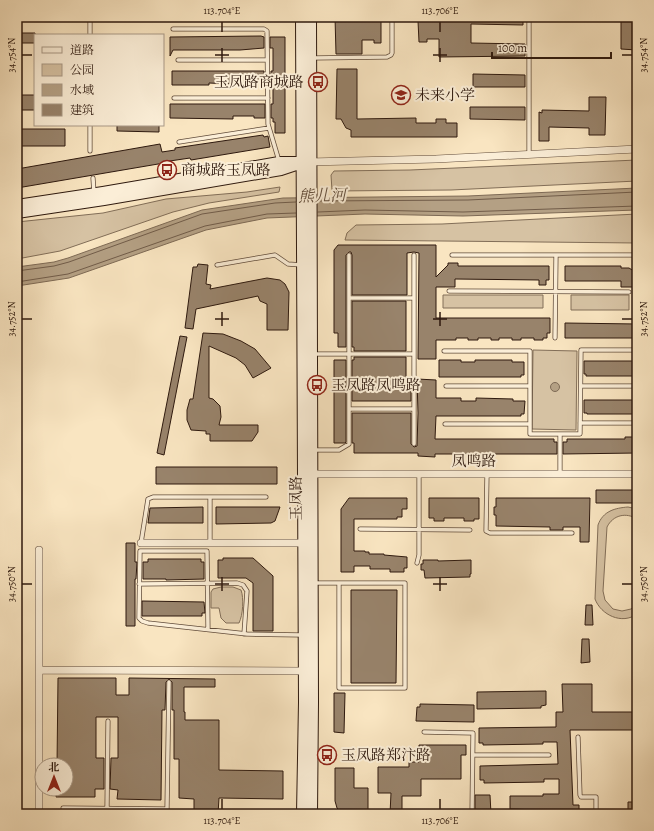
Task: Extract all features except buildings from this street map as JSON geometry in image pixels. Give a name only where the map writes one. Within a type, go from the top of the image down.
[{"type":"street","points":[[301,17],[306,162]]},
{"type":"street","points":[[306,162],[311,58],[310,17]]},
{"type":"street","points":[[17,205],[94,194],[279,162],[436,159],[637,149]]},
{"type":"street","points":[[17,213],[104,200],[273,171],[306,162]]},
{"type":"street","name":"玉凤路","points":[[306,162],[306,230],[311,354],[313,702],[312,814]]},
{"type":"street","name":"玉凤路","points":[[302,814],[302,265],[306,230]]},
{"type":"street","name":"凤鸣路","points":[[311,474],[637,474]]},
{"type":"street","points":[[141,543],[302,543]]},
{"type":"street","points":[[39,550],[39,814]]},
{"type":"street","points":[[39,670],[303,671]]},
{"type":"lane","points":[[90,17],[90,34]]},
{"type":"lane","points":[[311,58],[387,57],[391,55],[392,17]]},
{"type":"lane","points":[[529,17],[529,154]]},
{"type":"lane","points":[[173,29],[264,29],[267,31],[269,128],[279,162]]},
{"type":"lane","points":[[178,60],[267,60]]},
{"type":"lane","points":[[174,98],[268,98]]},
{"type":"lane","points":[[90,126],[90,151]]},
{"type":"lane","points":[[179,142],[269,128]]},
{"type":"lane","points":[[93,178],[94,194]]},
{"type":"lane","points":[[452,254],[637,255]]},
{"type":"lane","points":[[217,265],[275,255],[288,264],[302,265]]},
{"type":"lane","points":[[311,450],[339,450],[349,444],[349,255]]},
{"type":"lane","points":[[414,255],[414,444]]},
{"type":"lane","points":[[556,255],[556,338]]},
{"type":"lane","points":[[449,291],[629,292]]},
{"type":"lane","points":[[349,298],[414,298]]},
{"type":"lane","points":[[444,351],[530,351],[530,434],[580,434],[581,350],[637,350]]},
{"type":"lane","points":[[311,354],[414,354]]},
{"type":"lane","points":[[446,386],[530,386]]},
{"type":"lane","points":[[581,386],[635,386]]},
{"type":"lane","points":[[349,409],[414,409]]},
{"type":"lane","points":[[580,423],[637,423]]},
{"type":"lane","points":[[445,424],[530,424]]},
{"type":"lane","points":[[560,434],[560,474]]},
{"type":"lane","points":[[417,562],[419,555],[419,474]]},
{"type":"lane","points":[[487,474],[486,531],[490,533],[572,534]]},
{"type":"lane","points":[[141,543],[148,499],[153,497],[266,497]]},
{"type":"lane","points":[[210,497],[210,543]]},
{"type":"lane","points":[[360,529],[470,530]]},
{"type":"lane","points":[[208,630],[207,551],[140,551],[139,618],[142,621],[208,630],[244,634],[303,635]]},
{"type":"lane","points":[[139,584],[237,583],[243,585],[247,591],[244,634]]},
{"type":"lane","points":[[312,583],[339,583],[405,583],[405,688],[339,688],[339,583]]},
{"type":"lane","points":[[62,808],[167,809],[169,682]]},
{"type":"lane","points":[[107,808],[108,721]]},
{"type":"lane","points":[[424,732],[473,733],[472,814]]},
{"type":"lane","points":[[578,737],[580,795],[581,798],[596,798],[596,814]]},
{"type":"lane","points":[[473,755],[549,755]]},
{"type":"lane","points":[[120,808],[120,814]]},
{"type":"lane","points":[[504,814],[505,812],[539,814]]},
{"type":"green space","points":[[637,160],[637,181],[451,190],[332,191],[331,175],[334,171],[410,170]]},
{"type":"green space","points":[[280,187],[279,192],[209,203],[173,212],[60,251],[17,259],[17,222],[103,213],[166,199],[247,192]]},
{"type":"green space","points":[[637,214],[637,243],[345,240],[347,233],[356,225],[442,224]]},
{"type":"green space","points":[[443,295],[543,295],[543,308],[443,308]]},
{"type":"green space","points":[[571,295],[629,295],[629,310],[571,310]]},
{"type":"green space","points":[[533,350],[577,351],[576,430],[532,429]]},
{"type":"green space","points":[[628,507],[637,509],[637,519],[624,515],[616,517],[607,527],[603,591],[605,600],[613,609],[622,611],[631,609],[637,604],[637,614],[625,619],[613,617],[607,614],[598,605],[595,599],[598,525],[606,513],[619,508]]},
{"type":"green space","points":[[233,587],[241,590],[243,606],[239,623],[226,623],[221,618],[219,608],[211,608],[211,592],[213,589]]},
{"type":"water","points":[[637,188],[637,210],[463,216],[365,214],[267,218],[206,230],[69,278],[17,286],[17,267],[54,262],[68,258],[202,210],[283,198],[468,196]]},
{"type":"water","points":[[553,383],[557,383],[559,387],[557,391],[553,391],[551,389],[551,385]]},
{"type":"place","name":"玉凤路商城路","points":[[318,82]]},
{"type":"place","name":"未来小学","points":[[401,95]]},
{"type":"place","name":"商城路玉凤路","points":[[167,170]]},
{"type":"place","name":"玉凤路凤鸣路","points":[[317,385]]},
{"type":"place","name":"玉凤路郑汴路","points":[[327,755]]},
{"type":"water label","name":"熊儿河","points":[[322,196]]}]
